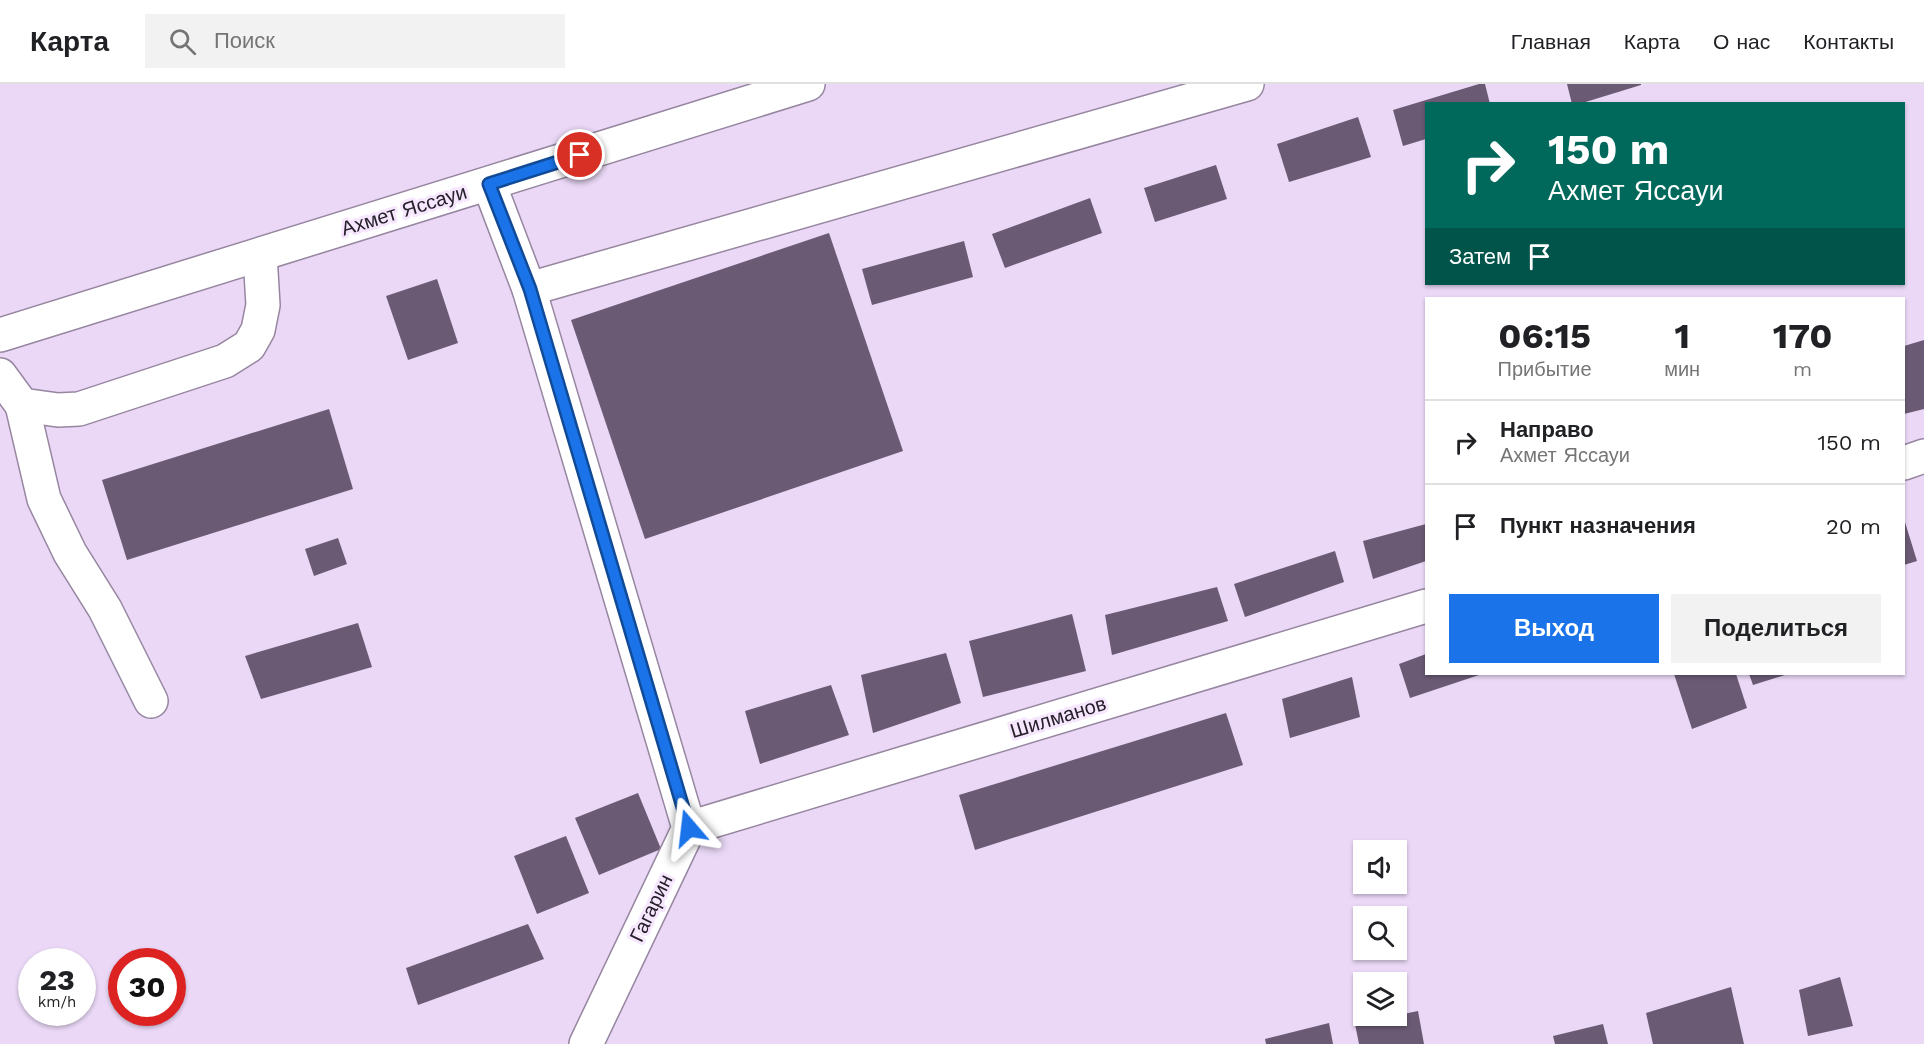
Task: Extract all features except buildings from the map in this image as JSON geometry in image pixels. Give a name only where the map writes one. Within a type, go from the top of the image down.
[{"type":"street","name":"Ахмет Яссауи","points":[[0,335],[808,84]]},
{"type":"street","points":[[530,289],[1247,84]]},
{"type":"street","points":[[489,184],[530,289],[689,828]]},
{"type":"street","points":[[22,405],[58,410],[79,409],[225,361],[249,346],[258,330],[263,304],[260,255]]},
{"type":"street","points":[[0,375],[22,405],[44,499],[70,553],[105,609],[151,700]]},
{"type":"street","points":[[1905,463],[1924,456]]},
{"type":"street","name":"Шилманов","points":[[689,828],[1425,606]]},
{"type":"street","name":"Гагарин","points":[[586,1044],[689,828]]},
{"type":"route","points":[[580,155],[489,184],[530,289],[689,828]]}]
